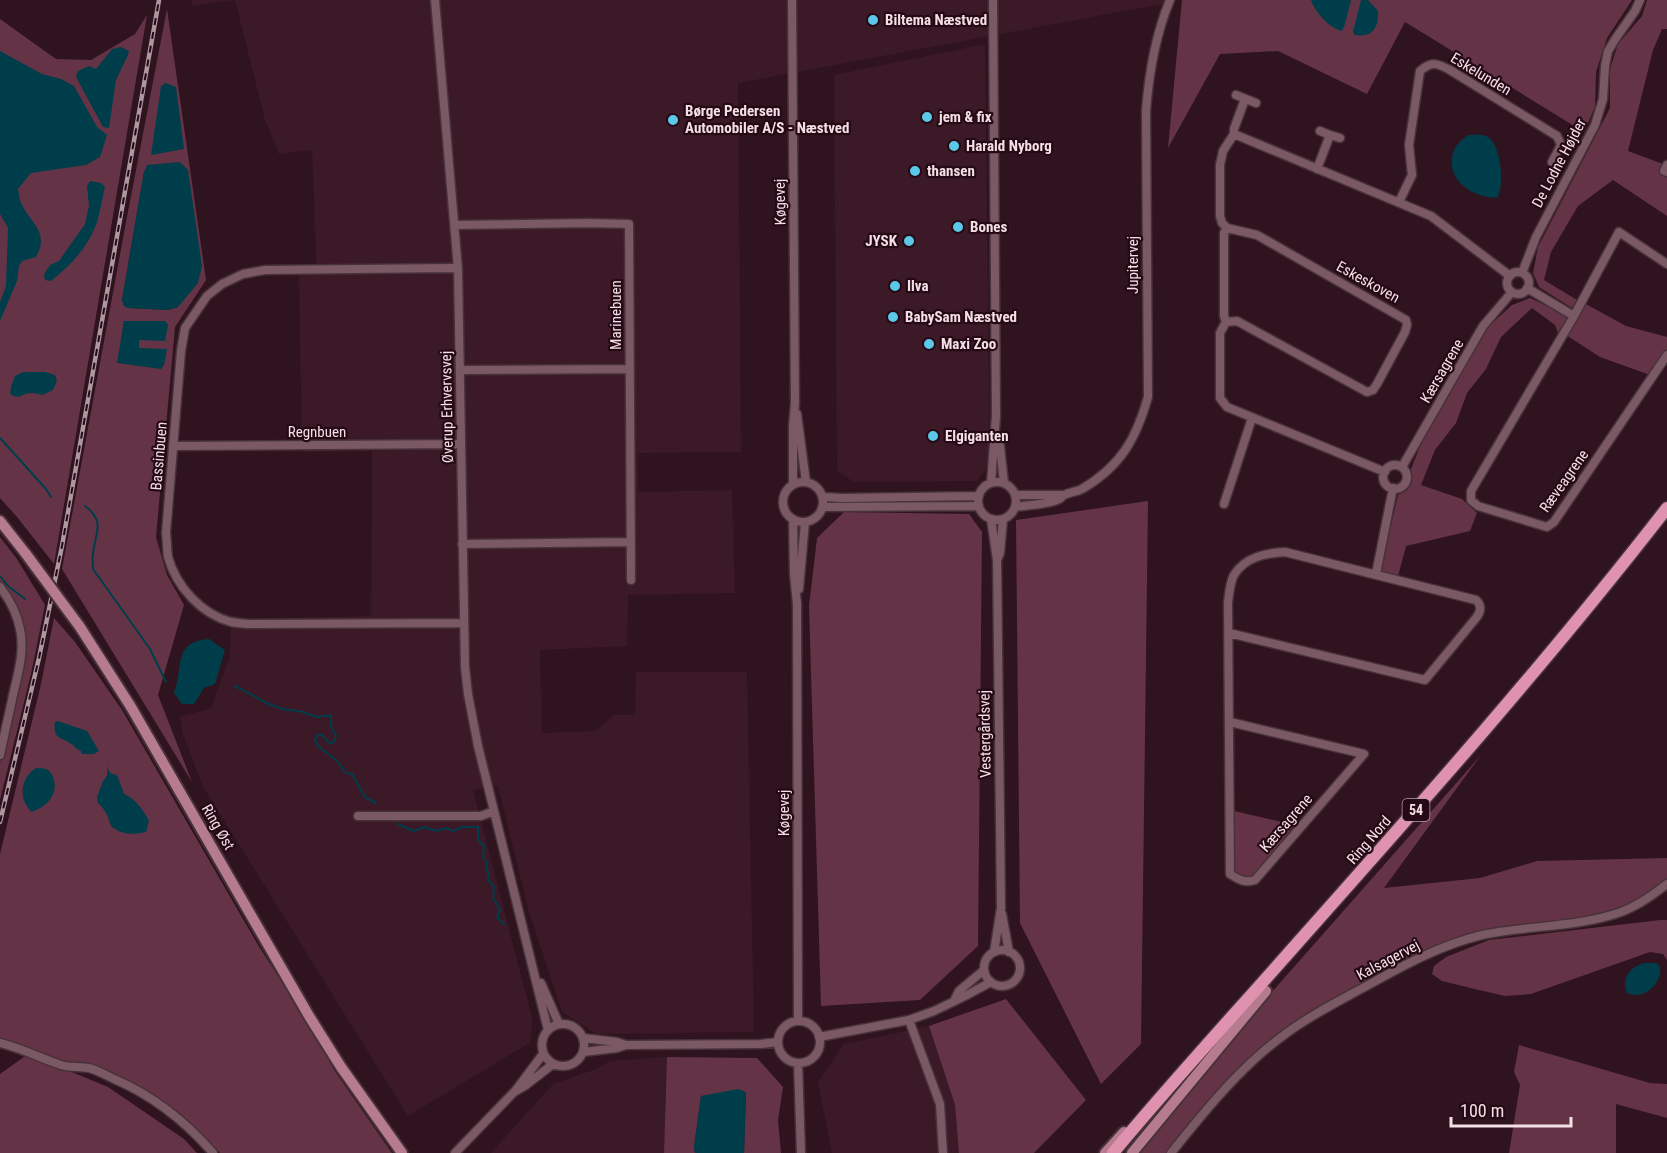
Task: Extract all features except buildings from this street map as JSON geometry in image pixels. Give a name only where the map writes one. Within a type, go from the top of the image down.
[{"type":"highway","name":"Ring Nord","points":[[1155,1103],[1502,710],[1627,560],[1667,508]]},
{"type":"highway","name":"54","points":[[1121,1153],[1159,1107],[1266,991],[1508,715],[1667,522]]},
{"type":"highway","name":"54","points":[[1113,1153],[1155,1103]]},
{"type":"main road","name":"Ring Øst","points":[[0,521],[80,627],[131,707],[309,1016],[341,1067],[402,1153]]},
{"type":"main road","points":[[1132,1153],[1266,991]]},
{"type":"main road","points":[[1105,1153],[1139,1115],[1155,1103]]},
{"type":"street","name":"Øverup Erhvervsvej","points":[[435,0],[458,269],[465,667],[477,746],[548,1030]]},
{"type":"street","name":"Køgevej","points":[[792,0],[795,404],[793,484]]},
{"type":"street","points":[[991,483],[996,416],[993,0]]},
{"type":"street","name":"Jupitervej","points":[[1015,495],[1064,495],[1079,490],[1105,474],[1120,459],[1131,443],[1142,418],[1148,397],[1146,111],[1149,75],[1170,0]]},
{"type":"street","name":"De Lodne Højder","points":[[1522,273],[1536,237],[1595,125],[1603,99],[1608,51],[1640,0]]},
{"type":"street","name":"Eskelunden","points":[[1399,202],[1412,175],[1409,145],[1420,71],[1428,65],[1438,64],[1450,70],[1557,136],[1561,145],[1552,162]]},
{"type":"street","points":[[1236,95],[1256,103]]},
{"type":"street","points":[[1245,99],[1234,134],[1223,151],[1220,165],[1220,216],[1227,228],[1224,233],[1224,316],[1226,322],[1220,333],[1220,398],[1227,407],[1384,472]]},
{"type":"street","points":[[1320,131],[1340,138]]},
{"type":"street","points":[[1234,134],[1431,216],[1510,276]]},
{"type":"street","points":[[1317,169],[1330,135]]},
{"type":"street","points":[[1667,165],[1664,171],[1667,172]]},
{"type":"street","name":"Marinebuen","points":[[455,225],[629,224],[631,580]]},
{"type":"street","name":"Eskeskoven","points":[[1226,322],[1242,323],[1367,392],[1373,390],[1377,384],[1406,332],[1407,325],[1406,320],[1400,316],[1257,235],[1227,228]]},
{"type":"street","name":"Ræveagrene","points":[[1667,264],[1619,232],[1574,316],[1471,490],[1471,500],[1478,506],[1547,527],[1554,522],[1667,355]]},
{"type":"street","name":"Bassinbuen","points":[[458,269],[265,270],[243,274],[222,284],[207,296],[185,328],[181,351],[166,533],[168,557],[179,582],[193,600],[209,612],[230,622],[250,624],[464,623]]},
{"type":"street","points":[[1515,272],[1522,273],[1528,278],[1529,285],[1522,293],[1512,292],[1507,282],[1510,276],[1515,272]]},
{"type":"street","points":[[1527,288],[1574,316]]},
{"type":"street","name":"Kærsagrene","points":[[1402,467],[1483,327],[1512,292]]},
{"type":"street","points":[[461,370],[630,369]]},
{"type":"street","name":"Køgevej","points":[[795,404],[806,482]]},
{"type":"street","points":[[996,416],[1004,483]]},
{"type":"street","points":[[1224,504],[1252,418]]},
{"type":"street","name":"Regnbuen","points":[[173,446],[461,444]]},
{"type":"street","points":[[1390,466],[1402,467],[1407,476],[1406,483],[1400,488],[1393,488],[1386,484],[1384,472],[1390,466]]},
{"type":"street","points":[[806,482],[818,488],[823,496],[823,507],[818,516],[805,522],[793,519],[785,511],[783,505],[785,493],[793,484],[806,482]]},
{"type":"street","points":[[991,483],[1004,483],[1013,490],[1015,507],[1013,512],[1003,519],[991,519],[983,513],[979,501],[982,491],[991,483]]},
{"type":"street","points":[[1376,574],[1393,488]]},
{"type":"street","name":"Jupitervej","points":[[1015,507],[1058,500],[1064,495]]},
{"type":"street","points":[[823,496],[979,501]]},
{"type":"street","points":[[823,507],[979,501]]},
{"type":"street","name":"Køgevej","points":[[793,519],[797,604],[798,1021]]},
{"type":"street","name":"Vestergårdsvej","points":[[991,519],[997,560],[1001,908],[1009,952]]},
{"type":"street","name":"Vestergårdsvej","points":[[997,560],[1000,553],[1003,519]]},
{"type":"street","name":"Køgevej","points":[[797,604],[805,522]]},
{"type":"street","points":[[462,544],[631,543]]},
{"type":"street","name":"Kærsagrene","points":[[1229,633],[1425,680],[1479,613],[1479,603],[1476,600],[1285,552],[1258,556],[1234,574],[1228,603],[1230,874],[1247,882],[1255,880],[1364,754],[1230,722]]},
{"type":"street","points":[[0,587],[15,613],[21,630],[22,645],[0,755]]},
{"type":"street","points":[[358,816],[481,816],[494,811]]},
{"type":"street","name":"Kalsagervej","points":[[1172,1153],[1201,1116],[1239,1074],[1277,1040],[1317,1014],[1407,963],[1441,947],[1483,935],[1595,920],[1623,912],[1667,884]]},
{"type":"street","name":"Vestergårdsvej","points":[[994,952],[1001,908]]},
{"type":"street","points":[[999,950],[1009,952],[1014,955],[1019,966],[1017,977],[1013,982],[1004,985],[991,982],[984,970],[986,959],[999,950]]},
{"type":"street","name":"Øverup Erhvervsvej","points":[[532,964],[559,1024]]},
{"type":"street","points":[[954,1001],[959,991],[984,970]]},
{"type":"street","points":[[819,1036],[909,1020],[934,1011],[991,982]]},
{"type":"street","points":[[909,1020],[940,1104],[943,1153]]},
{"type":"street","points":[[798,1021],[811,1025],[819,1036],[816,1053],[807,1062],[798,1063],[788,1060],[780,1053],[778,1037],[783,1028],[792,1022],[798,1021]]},
{"type":"street","points":[[559,1024],[570,1025],[580,1032],[583,1038],[583,1052],[574,1063],[567,1066],[553,1064],[543,1054],[542,1041],[548,1030],[559,1024]]},
{"type":"street","points":[[583,1038],[626,1045]]},
{"type":"street","points":[[583,1052],[626,1045],[777,1042]]},
{"type":"street","points":[[0,1043],[19,1047],[63,1065],[88,1068],[132,1087],[175,1115],[195,1132],[213,1153]]},
{"type":"street","points":[[454,1153],[514,1092],[543,1054]]},
{"type":"street","points":[[798,1063],[801,1153]]},
{"type":"street","points":[[514,1092],[553,1064]]},
{"type":"shaded area","points":[[191,0],[235,0],[192,6]]},
{"type":"shaded area","points":[[235,0],[1165,0],[1162,4],[738,83],[741,452],[637,453],[639,492],[732,490],[735,593],[628,595],[627,646],[540,650],[542,733],[595,731],[614,715],[635,715],[636,672],[747,672],[754,1032],[597,1034],[562,1012],[528,909],[498,786],[473,790],[532,1018],[531,1042],[408,1116],[202,785],[183,734],[180,717],[211,708],[230,656],[231,615],[251,619],[371,616],[372,451],[302,452],[299,275],[317,275],[312,150],[279,154],[265,120]]},
{"type":"shaded area","points":[[1182,0],[1632,0],[1607,38],[1596,72],[1595,107],[1584,132],[1405,22],[1367,94],[1278,51],[1220,54],[1168,148]]},
{"type":"shaded area","points":[[1647,0],[1667,0],[1667,29],[1662,29],[1653,50],[1628,151],[1663,164],[1667,175],[1667,216],[1613,180],[1578,206],[1551,252],[1544,280],[1577,300],[1572,308],[1539,287],[1533,273],[1538,247],[1610,108],[1610,69],[1618,44],[1642,16]]},
{"type":"shaded area","points":[[167,9],[206,280],[175,327],[156,537],[167,575],[184,605],[158,695],[192,782],[62,569]],"holes":[[[144,172],[178,307],[168,310],[129,308],[124,306],[122,300]],[[124,321],[139,340],[139,348],[118,363]]]},
{"type":"shaded area","points":[[147,15],[54,564],[0,498],[0,19],[56,59],[91,60],[135,34]]},
{"type":"shaded area","points":[[985,44],[990,464],[977,481],[854,482],[837,471],[834,75]]},
{"type":"shaded area","points":[[1530,298],[1569,316],[1558,333],[1555,325],[1532,308],[1501,337],[1486,369],[1467,393],[1456,423],[1435,450],[1421,485],[1462,499],[1477,513],[1470,531],[1406,546],[1398,576],[1380,573],[1398,495],[1407,490],[1412,482],[1411,469],[1422,441],[1488,327],[1512,305]]},
{"type":"shaded area","points":[[1584,303],[1626,326],[1667,337],[1667,350],[1650,375],[1600,357],[1566,335]]},
{"type":"shaded area","points":[[1148,501],[1141,1044],[1101,1084],[1020,923],[1016,520]]},
{"type":"shaded area","points":[[844,512],[969,514],[982,532],[978,946],[920,1000],[821,1006],[809,606],[817,538]]},
{"type":"shaded area","points":[[0,537],[17,559],[45,605],[31,674],[0,800],[0,763],[21,677],[25,643],[21,614],[12,597],[0,583]]},
{"type":"shaded area","points":[[54,618],[75,642],[122,710],[258,945],[309,1024],[334,1070],[392,1153],[220,1153],[181,1114],[158,1098],[127,1082],[0,1041],[0,854],[41,684]]},
{"type":"shaded area","points":[[1481,755],[1384,888],[1480,878],[1537,861],[1667,858],[1667,880],[1622,909],[1593,918],[1482,933],[1438,945],[1282,1031],[1235,1072],[1169,1153],[1138,1153],[1271,993]]},
{"type":"shaded area","points":[[1234,811],[1295,825],[1254,876],[1246,879],[1234,871]]},
{"type":"shaded area","points":[[1667,920],[1667,960],[1663,954],[1650,952],[1531,994],[1505,996],[1442,981],[1432,974],[1434,966],[1446,957],[1489,940]]},
{"type":"shaded area","points":[[1006,999],[1086,1100],[1034,1153],[959,1153],[955,1105],[929,1026]]},
{"type":"shaded area","points":[[929,1026],[955,1105],[960,1153],[832,1153],[818,1082],[844,1044]]},
{"type":"shaded area","points":[[1519,1045],[1650,1083],[1667,1084],[1667,1118],[1616,1104],[1616,1153],[1509,1153],[1520,1085],[1514,1072]]},
{"type":"shaded area","points":[[28,1054],[108,1087],[184,1139],[197,1153],[0,1153],[0,1074]]},
{"type":"shaded area","points":[[667,1057],[664,1153],[491,1153],[553,1084],[596,1069],[610,1061]]},
{"type":"shaded area","points":[[667,1057],[757,1058],[783,1087],[778,1120],[781,1153],[744,1153],[746,1093],[701,1096],[695,1153],[664,1153]]},
{"type":"water","points":[[1311,0],[1351,0],[1342,31],[1332,27],[1323,19]]},
{"type":"water","points":[[1361,0],[1368,0],[1378,11],[1377,22],[1370,33],[1355,35],[1353,32]]},
{"type":"water","points":[[121,47],[129,51],[116,80],[109,128],[103,127],[76,77],[78,71],[89,66],[96,69],[112,49]]},
{"type":"water","points":[[0,51],[42,74],[61,79],[74,86],[97,127],[107,135],[100,157],[86,165],[31,173],[18,189],[21,203],[38,228],[41,241],[36,257],[22,261],[19,266],[17,281],[0,321],[0,302],[6,286],[8,228],[0,214]]},
{"type":"water","points":[[166,83],[176,87],[184,149],[151,155],[161,86]]},
{"type":"water","points":[[1468,135],[1488,137],[1496,148],[1501,176],[1497,198],[1471,191],[1457,180],[1453,172],[1454,150]]},
{"type":"water","points":[[180,162],[188,170],[202,266],[198,283],[178,307],[168,310],[128,308],[124,306],[122,300],[144,172],[147,165]]},
{"type":"water","points":[[90,181],[101,183],[105,187],[92,233],[78,256],[65,269],[51,281],[45,280],[44,274],[50,265],[59,261],[85,224],[89,206],[87,186]]},
{"type":"water","points":[[124,321],[165,321],[168,325],[165,341],[139,340],[139,348],[167,349],[161,369],[117,363]]},
{"type":"water","points":[[23,372],[45,372],[55,375],[57,381],[53,390],[42,395],[29,393],[14,396],[10,394],[15,376]]},
{"type":"water","points":[[209,639],[225,650],[215,684],[204,688],[194,704],[182,704],[174,693],[181,657],[189,645]]},
{"type":"water","points":[[55,722],[87,731],[99,751],[94,754],[82,754],[57,735]]},
{"type":"water","points":[[107,765],[110,772],[117,775],[124,794],[142,809],[147,817],[149,821],[146,832],[127,834],[111,826],[97,797],[107,776]]},
{"type":"water","points":[[36,768],[45,769],[52,774],[55,787],[47,803],[32,812],[24,801],[23,789],[27,777]]},
{"type":"water","points":[[1644,963],[1657,963],[1660,967],[1656,983],[1642,994],[1627,993],[1625,983],[1628,974],[1635,967]]},
{"type":"water","points":[[738,1089],[746,1092],[744,1153],[695,1153],[701,1096]]},
{"type":"waterway","points":[[0,438],[51,497]]},
{"type":"waterway","points":[[85,506],[95,517],[98,528],[93,569],[150,649],[166,682]]},
{"type":"waterway","points":[[0,576],[8,586],[25,599]]},
{"type":"waterway","points":[[235,686],[283,709],[317,717],[331,715],[331,726],[336,736],[334,742],[329,743],[322,735],[318,735],[315,740],[318,746],[337,761],[346,773],[352,774],[365,797],[376,803]]},
{"type":"waterway","points":[[398,824],[413,831],[425,827],[436,831],[446,828],[453,831],[462,827],[478,827],[478,840],[484,846],[483,857],[487,862],[488,880],[494,887],[493,897],[500,910],[497,917],[504,924]]},
{"type":"railway","points":[[0,822],[39,658],[62,546],[159,0]]},
{"type":"place","name":"Biltema Næstved","points":[[873,20]]},
{"type":"place","name":"jem & fix","points":[[927,117]]},
{"type":"place","name":"Børge Pedersen Automobiler A/S - Næstved","points":[[673,120]]},
{"type":"place","name":"Harald Nyborg","points":[[954,146]]},
{"type":"place","name":"thansen","points":[[915,171]]},
{"type":"place","name":"Bones","points":[[958,227]]},
{"type":"place","name":"JYSK","points":[[909,241]]},
{"type":"place","name":"Ilva","points":[[895,286]]},
{"type":"place","name":"BabySam Næstved","points":[[893,317]]},
{"type":"place","name":"Maxi Zoo","points":[[929,344]]},
{"type":"place","name":"Elgiganten","points":[[933,436]]}]
